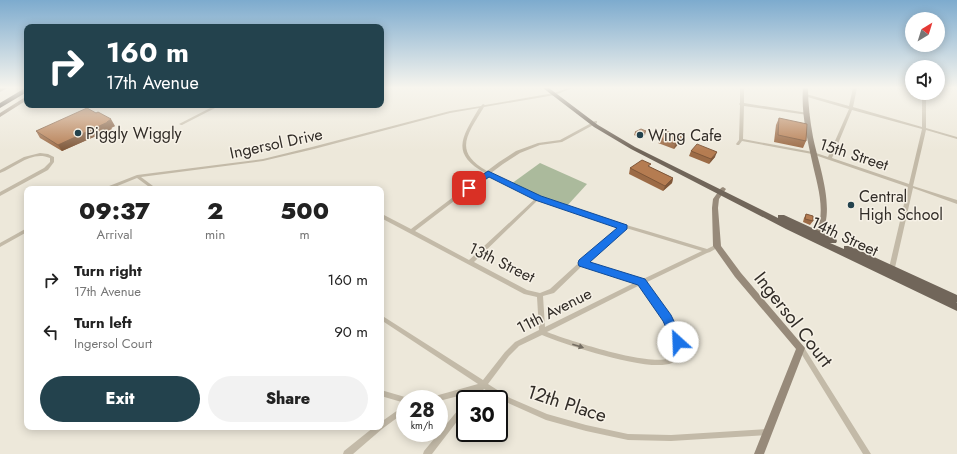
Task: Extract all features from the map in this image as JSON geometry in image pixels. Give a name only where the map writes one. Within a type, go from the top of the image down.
[{"type":"main road","name":"14th Street","points":[[577,109],[595,123],[632,147],[892,272],[957,306]]},
{"type":"main road","name":"14th Street","points":[[892,272],[957,299]]},
{"type":"street","points":[[0,115],[9,109]]},
{"type":"street","points":[[181,124],[211,109]]},
{"type":"street","name":"Ingersol Drive","points":[[113,186],[136,176],[262,160],[466,109]]},
{"type":"street","points":[[481,109],[466,139],[464,147],[466,156],[488,174],[538,198],[624,227],[708,251]]},
{"type":"street","points":[[738,144],[741,140],[741,109]]},
{"type":"street","points":[[776,109],[808,114]]},
{"type":"street","points":[[807,109],[813,153],[821,184],[824,204],[821,233],[817,236]]},
{"type":"street","points":[[829,159],[850,109]]},
{"type":"street","points":[[855,109],[957,138]]},
{"type":"street","points":[[892,272],[924,129],[924,109]]},
{"type":"street","points":[[411,232],[518,152],[538,144],[561,141],[595,123]]},
{"type":"street","name":"15th Street","points":[[741,140],[813,153],[957,202]]},
{"type":"street","points":[[0,172],[38,154],[47,154],[52,157],[52,162],[46,169],[0,194]]},
{"type":"street","points":[[136,176],[151,186]]},
{"type":"street","points":[[717,246],[715,208],[722,191]]},
{"type":"street","points":[[470,262],[538,198]]},
{"type":"street","name":"13th Street","points":[[384,217],[526,292],[540,295],[542,332]]},
{"type":"street","points":[[540,295],[552,291],[624,227]]},
{"type":"street","points":[[0,245],[24,232]]},
{"type":"street","name":"11th Avenue","points":[[480,390],[507,354],[517,344],[717,246]]},
{"type":"street","name":"Ingersol Court","points":[[717,246],[738,275],[801,348],[867,454]]},
{"type":"street","points":[[542,332],[581,347],[618,356],[656,362],[670,362],[675,358],[679,347],[676,336],[667,318],[642,282],[583,263]]},
{"type":"street","name":"12th Place","points":[[384,319],[508,400],[546,417],[586,428],[628,437],[671,438],[768,432]]},
{"type":"street","points":[[759,454],[801,348]]},
{"type":"street","points":[[448,396],[484,385]]},
{"type":"street","points":[[384,394],[396,397]]},
{"type":"street","points":[[384,423],[396,414]]},
{"type":"street","points":[[427,454],[456,417]]},
{"type":"street","points":[[347,454],[375,430]]},
{"type":"green space","points":[[540,163],[587,184],[566,207],[511,184]]},
{"type":"building","points":[[84,109],[89,109],[96,113],[98,112],[111,119],[108,122],[58,145],[36,131]]},
{"type":"building","points":[[779,118],[807,124],[806,141],[778,135]]},
{"type":"building","points":[[641,129],[646,131],[640,135],[635,132]]},
{"type":"building","points":[[666,131],[682,137],[675,144],[660,138]]},
{"type":"building","points":[[697,144],[717,152],[711,159],[691,151]]},
{"type":"building","points":[[642,160],[651,164],[648,166],[673,178],[665,186],[630,168]]},
{"type":"building","points":[[806,214],[813,216],[813,221],[805,219]]},
{"type":"place","name":"Piggly Wiggly","points":[[78,133]]},
{"type":"place","name":"Wing Cafe","points":[[640,135]]},
{"type":"place","name":"Central High School","points":[[851,205]]},
{"type":"route","points":[[469,188],[488,174],[538,198],[624,227],[597,248],[583,263],[642,282],[667,318],[678,342]]}]
